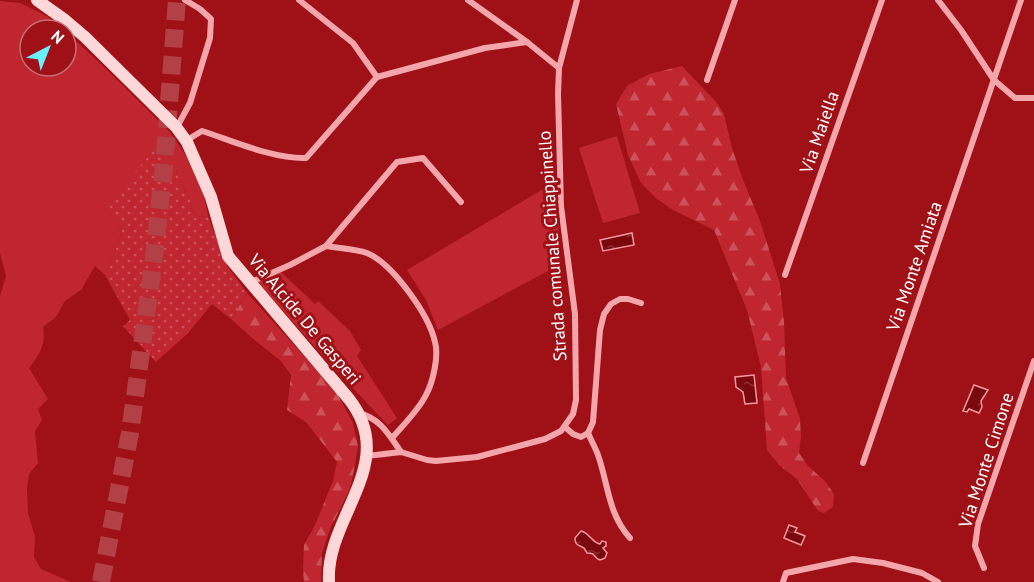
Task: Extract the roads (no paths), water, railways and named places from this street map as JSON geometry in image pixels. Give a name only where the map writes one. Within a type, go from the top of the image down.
[{"type":"street","name":"Via Alcide De Gasperi","points":[[37,0],[85,37],[176,127],[187,142],[211,197],[228,256],[359,413],[365,430],[367,456],[360,482],[335,547],[330,565],[329,582]]},
{"type":"street","points":[[176,127],[190,103],[210,38],[211,19],[185,0]]},
{"type":"street","points":[[299,0],[353,43],[377,77]]},
{"type":"street","points":[[468,0],[559,68]]},
{"type":"street","name":"Strada comunale Chiappinello","points":[[565,427],[573,414],[576,400],[575,328],[574,303],[561,206],[558,94],[559,68],[577,0]]},
{"type":"street","points":[[708,80],[735,0]]},
{"type":"street","name":"Via Maiella","points":[[785,275],[882,0]]},
{"type":"street","points":[[938,0],[994,80],[1015,98],[1034,98]]},
{"type":"street","name":"Via Monte Amiata","points":[[863,463],[1021,0]]},
{"type":"street","points":[[187,142],[202,131],[276,155],[306,158],[377,77],[485,48],[527,42]]},
{"type":"street","points":[[250,282],[326,246],[397,162],[423,158],[461,202]]},
{"type":"street","points":[[326,246],[366,253],[381,262],[405,286],[425,316],[433,333],[436,358],[427,395],[392,438]]},
{"type":"street","points":[[367,456],[401,452],[427,460],[477,457],[539,441],[565,427],[581,437],[588,433],[593,422],[600,330],[604,314],[611,304],[620,299],[641,303]]},
{"type":"street","name":"Via Monte Cimone","points":[[984,568],[975,546],[978,524],[1034,361]]},
{"type":"street","points":[[359,413],[377,421],[401,452]]},
{"type":"street","points":[[588,433],[598,454],[613,511],[620,526],[630,538]]},
{"type":"street","points":[[783,582],[786,573],[853,559],[883,563],[922,573],[938,582]]},
{"type":"water","points":[[632,233],[634,245],[603,251],[600,240]]},
{"type":"water","points":[[754,375],[757,403],[745,404],[743,392],[736,387],[735,377]]},
{"type":"water","points":[[974,385],[988,390],[981,401],[982,407],[979,413],[969,409],[967,412],[963,411]]},
{"type":"water","points":[[789,525],[797,528],[795,532],[805,536],[801,545],[784,538]]},
{"type":"water","points":[[581,531],[597,543],[606,542],[603,548],[607,553],[605,558],[598,559],[577,544],[575,538]]},
{"type":"tunnel","points":[[101,582],[130,433],[154,257],[164,167],[177,0]]}]
